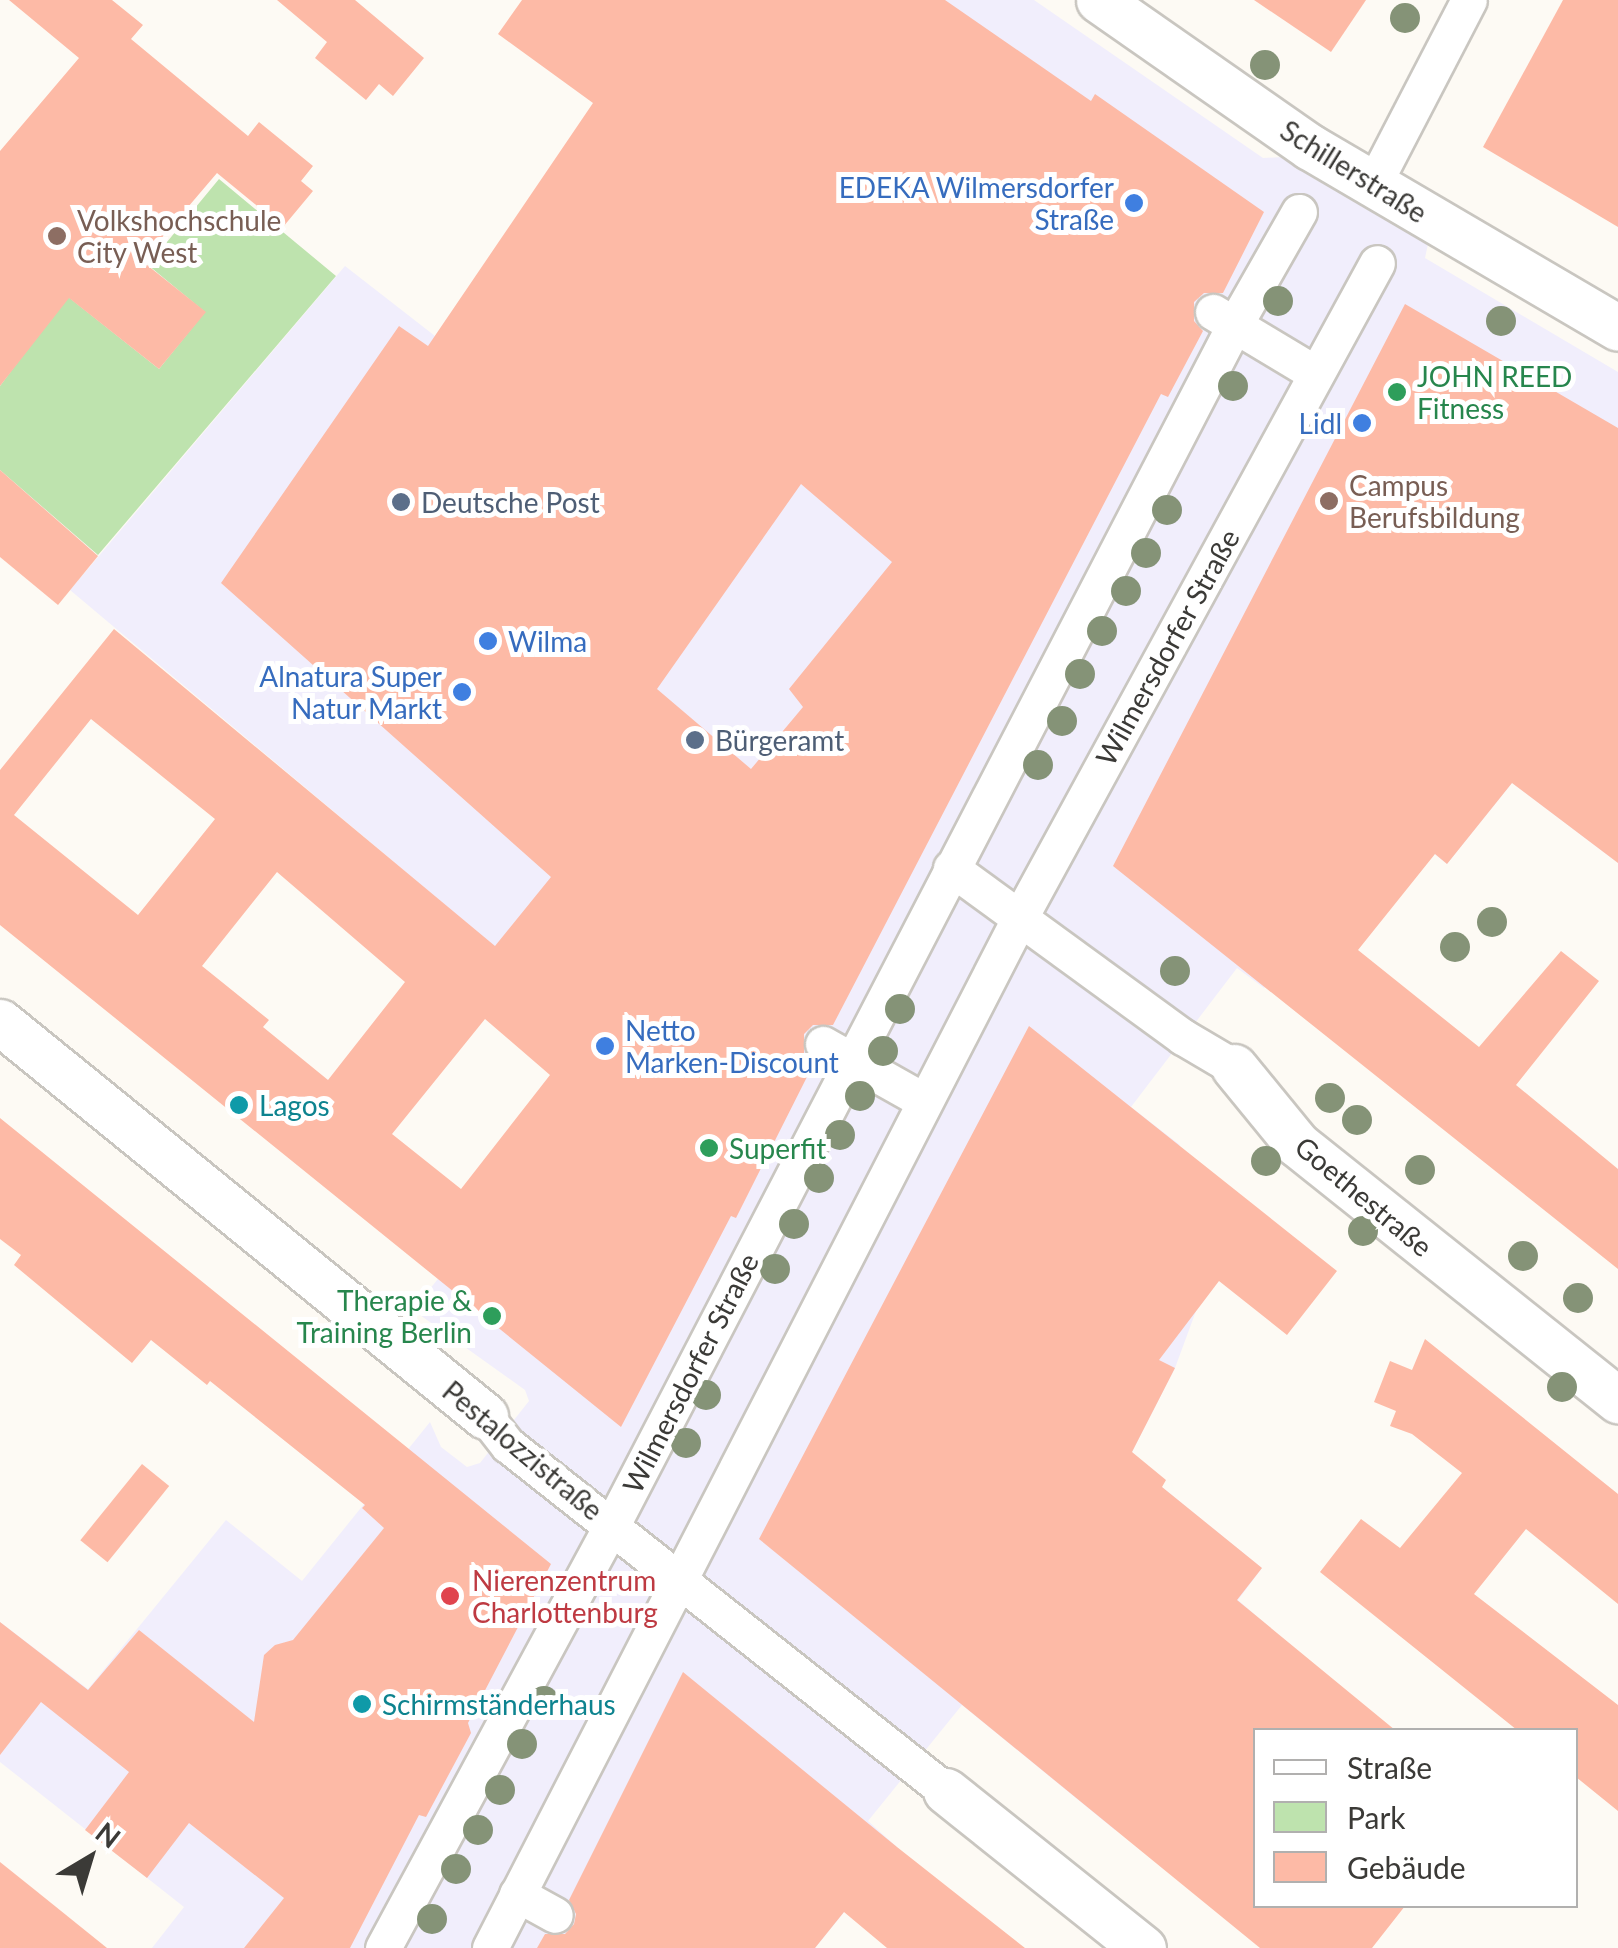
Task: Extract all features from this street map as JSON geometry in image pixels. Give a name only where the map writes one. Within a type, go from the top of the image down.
[{"type":"street","name":"Schillerstraße","points":[[1100,0],[1372,186],[1618,328]]},
{"type":"street","points":[[1372,186],[1469,0]]},
{"type":"street","name":"Wilmersdorfer Straße","points":[[383,1948],[612,1525],[837,1052],[951,868],[1224,318],[1298,212]]},
{"type":"street","name":"Wilmersdorfer Straße","points":[[490,1948],[1018,919],[1377,263]]},
{"type":"street","points":[[1224,318],[1316,374]]},
{"type":"street","points":[[951,868],[1018,919]]},
{"type":"street","name":"Goethestraße","points":[[1018,919],[1183,1038],[1234,1066],[1297,1144],[1618,1400]]},
{"type":"street","name":"Pestalozzistraße","points":[[0,1022],[484,1416],[508,1445],[678,1576],[1142,1948]]},
{"type":"street","points":[[837,1052],[924,1101]]},
{"type":"street","points":[[517,1894],[555,1915]]},
{"type":"shaded area","points":[[667,0],[1034,0],[1263,158],[1283,157],[1428,244],[1425,258],[1618,372],[1618,863],[1512,783],[1447,864],[1396,823],[1264,988],[1237,968],[1131,1107],[1180,1145],[1136,1210],[1222,1276],[1196,1311],[1175,1368],[1132,1452],[1162,1487],[1262,1568],[1238,1600],[1274,1631],[1115,1830],[962,1705],[868,1821],[897,1847],[815,1948],[152,1948],[184,1907],[0,1762],[0,1622],[88,1689],[226,1520],[302,1581],[430,1422],[441,1447],[467,1467],[480,1463],[529,1401],[525,1390],[413,1310],[580,1102],[494,946],[70,590],[345,266],[435,336]]},
{"type":"green space","points":[[219,179],[336,276],[98,555],[0,470],[0,386],[67,296],[159,369],[205,312],[148,265]]},
{"type":"building","points":[[9,0],[112,0],[143,25],[131,39],[248,136],[259,122],[313,166],[301,181],[313,191],[283,227],[217,173],[142,261],[206,312],[159,369],[69,298],[0,386],[0,151],[79,58]]},
{"type":"building","points":[[277,0],[355,0],[424,58],[393,96],[379,84],[366,100],[315,58],[327,42]]},
{"type":"building","name":"Wilma","points":[[522,0],[945,0],[1091,101],[1095,94],[1264,212],[1223,293],[1204,293],[1194,302],[1194,321],[1203,331],[1168,397],[1161,394],[833,1025],[813,1025],[804,1034],[804,1054],[814,1063],[736,1218],[731,1216],[621,1427],[0,925],[0,770],[114,629],[495,946],[551,877],[221,583],[399,326],[428,346],[593,103],[498,34]],"holes":[[[801,484],[892,562],[789,689],[803,707],[751,769],[657,689]],[[91,719],[215,819],[138,915],[14,815]],[[277,872],[405,982],[328,1080],[263,1027],[269,1020],[202,966]],[[485,1019],[550,1075],[461,1189],[392,1134]]]},
{"type":"building","points":[[1254,0],[1366,0],[1331,52]]},
{"type":"building","points":[[1563,0],[1618,0],[1618,227],[1483,147]]},
{"type":"building","points":[[1405,304],[1618,428],[1618,863],[1512,783],[1447,864],[1435,854],[1358,950],[1479,1047],[1561,951],[1599,981],[1516,1085],[1618,1169],[1618,1269],[1113,866]]},
{"type":"building","points":[[0,470],[98,556],[58,605],[0,557]]},
{"type":"building","points":[[1029,1026],[1337,1271],[1287,1335],[1219,1281],[1159,1360],[1175,1368],[1132,1452],[1166,1480],[1162,1487],[1262,1568],[1237,1600],[1393,1728],[1253,1728],[1253,1908],[1403,1908],[1372,1948],[1260,1948],[759,1539]]},
{"type":"building","points":[[0,1118],[551,1564],[468,1723],[471,1733],[426,1817],[419,1815],[350,1948],[244,1948],[284,1898],[189,1823],[147,1878],[85,1830],[129,1772],[41,1702],[0,1755],[0,1622],[88,1690],[139,1630],[254,1722],[264,1655],[275,1645],[293,1640],[384,1528],[362,1508],[365,1505],[210,1381],[207,1385],[151,1340],[132,1363],[14,1265],[21,1255],[0,1239]]},
{"type":"building","points":[[1425,1339],[1618,1494],[1618,1604],[1526,1529],[1474,1594],[1618,1705],[1618,1811],[1578,1779],[1578,1728],[1515,1728],[1320,1572],[1361,1519],[1400,1548],[1462,1473],[1412,1434],[1390,1426],[1396,1411],[1374,1402],[1390,1361],[1412,1370]]},
{"type":"building","points":[[142,1464],[169,1486],[108,1562],[80,1540]]},
{"type":"building","points":[[683,1672],[1025,1948],[887,1948],[844,1912],[815,1948],[537,1948],[545,1934],[565,1934],[574,1924],[576,1914],[569,1900]]},
{"type":"building","points":[[0,1862],[35,1890],[107,1948],[0,1948]]},
{"type":"place","name":"EDEKA Wilmersdorfer Straße","points":[[1134,203]]},
{"type":"place","name":"Volkshochschule City West","points":[[57,236]]},
{"type":"place","name":"JOHN REED Fitness","points":[[1397,392]]},
{"type":"place","name":"Lidl","points":[[1362,423]]},
{"type":"place","name":"Campus Berufsbildung","points":[[1329,501]]},
{"type":"place","name":"Deutsche Post","points":[[401,502]]},
{"type":"place","name":"Wilma","points":[[488,641]]},
{"type":"place","name":"Alnatura Super Natur Markt","points":[[462,692]]},
{"type":"place","name":"Bürgeramt","points":[[695,740]]},
{"type":"place","name":"Netto Marken-Discount","points":[[605,1046]]},
{"type":"place","name":"Lagos","points":[[239,1105]]},
{"type":"place","name":"Superfit","points":[[709,1148]]},
{"type":"place","name":"Therapie & Training Berlin","points":[[492,1316]]},
{"type":"place","name":"Nierenzentrum Charlottenburg","points":[[450,1596]]},
{"type":"place","name":"Schirmständerhaus","points":[[362,1704]]}]
